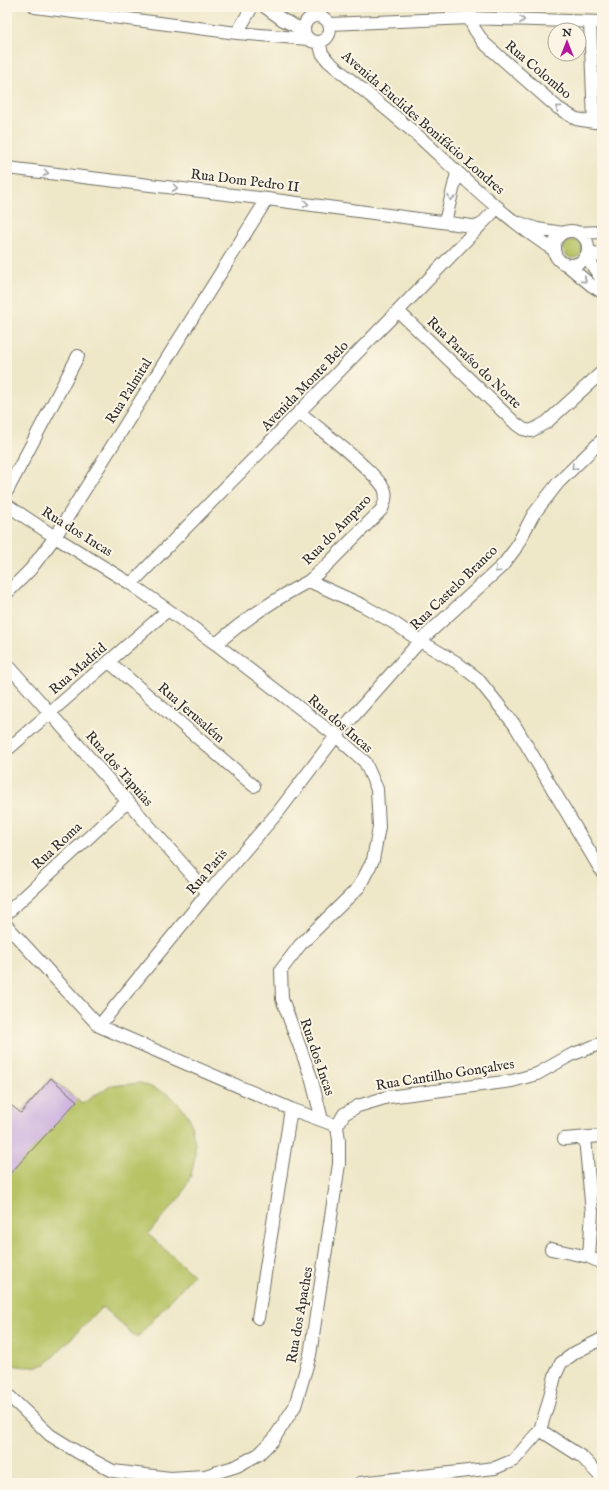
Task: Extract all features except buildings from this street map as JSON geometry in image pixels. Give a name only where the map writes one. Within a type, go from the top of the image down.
[{"type":"street","points":[[34,7],[237,33],[310,37],[325,40],[331,30],[330,24],[320,11],[308,18],[304,24],[310,37]]},
{"type":"street","points":[[237,33],[252,7]]},
{"type":"street","points":[[265,7],[310,37]]},
{"type":"street","points":[[330,24],[469,18],[596,22],[598,122]]},
{"type":"street","name":"Rua Colombo","points":[[469,18],[484,43],[558,108],[576,119],[598,122]]},
{"type":"street","name":"Avenida Euclides Bonifácio Londres","points":[[310,37],[328,61],[426,143],[457,173],[526,231],[554,250]]},
{"type":"street","name":"Rua Dom Pedro II","points":[[7,168],[267,199],[479,227]]},
{"type":"street","points":[[445,222],[457,173]]},
{"type":"street","name":"Rua Palmital","points":[[7,592],[30,570],[55,537],[267,199]]},
{"type":"street","name":"Avenida Monte Belo","points":[[131,584],[498,207]]},
{"type":"street","name":"Avenida Euclides Bonifácio Londres","points":[[515,221],[530,227],[563,233]]},
{"type":"street","points":[[602,232],[563,233],[558,236],[555,242],[554,250],[558,260],[568,265],[590,285],[602,292]]},
{"type":"street","points":[[578,233],[586,241],[587,253],[602,280]]},
{"type":"street","points":[[568,265],[578,264],[587,253]]},
{"type":"street","points":[[587,253],[602,257]]},
{"type":"street","name":"Rua Paraíso do Norte","points":[[398,311],[523,429],[531,431],[548,422],[602,372]]},
{"type":"street","points":[[7,491],[78,356]]},
{"type":"street","name":"Rua do Amparo","points":[[216,644],[256,612],[309,580],[330,562],[382,509],[386,499],[385,491],[375,476],[300,412]]},
{"type":"street","name":"Rua Castelo Branco","points":[[336,736],[420,641],[503,565],[515,549],[537,509],[558,483],[602,440]]},
{"type":"street","name":"Rua dos Incas","points":[[7,505],[131,584],[216,644],[336,736],[365,762],[377,789],[379,827],[373,860],[359,888],[300,945],[281,970],[282,999],[311,1077],[322,1120]]},
{"type":"street","points":[[309,580],[362,605],[394,623],[420,641],[456,662],[477,678],[514,724],[602,872]]},
{"type":"street","name":"Rua Madrid","points":[[7,750],[168,610]]},
{"type":"street","name":"Rua Jerusalém","points":[[108,662],[254,786]]},
{"type":"street","name":"Rua dos Tapuias","points":[[7,664],[208,893]]},
{"type":"street","name":"Rua Paris","points":[[99,1026],[208,893],[280,811],[336,736]]},
{"type":"street","name":"Rua Roma","points":[[7,913],[128,802]]},
{"type":"street","points":[[8,928],[99,1026],[290,1109],[337,1126]]},
{"type":"street","name":"Rua Cantilho Gonçalves","points":[[337,1126],[344,1114],[358,1106],[388,1097],[512,1081],[537,1074],[570,1055],[602,1043]]},
{"type":"street","points":[[258,1318],[290,1109]]},
{"type":"street","name":"Rua dos Apaches","points":[[7,1394],[50,1435],[79,1453],[112,1477],[170,1478],[205,1476],[237,1466],[259,1454],[273,1440],[295,1406],[310,1355],[339,1164],[339,1140],[337,1126]]},
{"type":"street","points":[[564,1139],[602,1136]]},
{"type":"street","points":[[585,1138],[592,1212],[589,1257]]},
{"type":"street","points":[[551,1249],[589,1257],[602,1263]]},
{"type":"street","points":[[360,1483],[495,1468],[514,1460],[540,1430],[555,1376],[561,1363],[576,1352],[602,1339]]},
{"type":"street","points":[[540,1430],[582,1457],[602,1478]]},
{"type":"green space","points":[[569,240],[577,240],[582,245],[580,256],[577,258],[569,258],[564,253],[564,245]]},
{"type":"green space","points":[[51,1078],[82,1104],[111,1086],[141,1083],[170,1095],[184,1110],[190,1119],[195,1144],[195,1158],[191,1175],[182,1195],[148,1234],[193,1275],[137,1338],[102,1307],[46,1364],[22,1367],[7,1363],[7,1129]]}]
